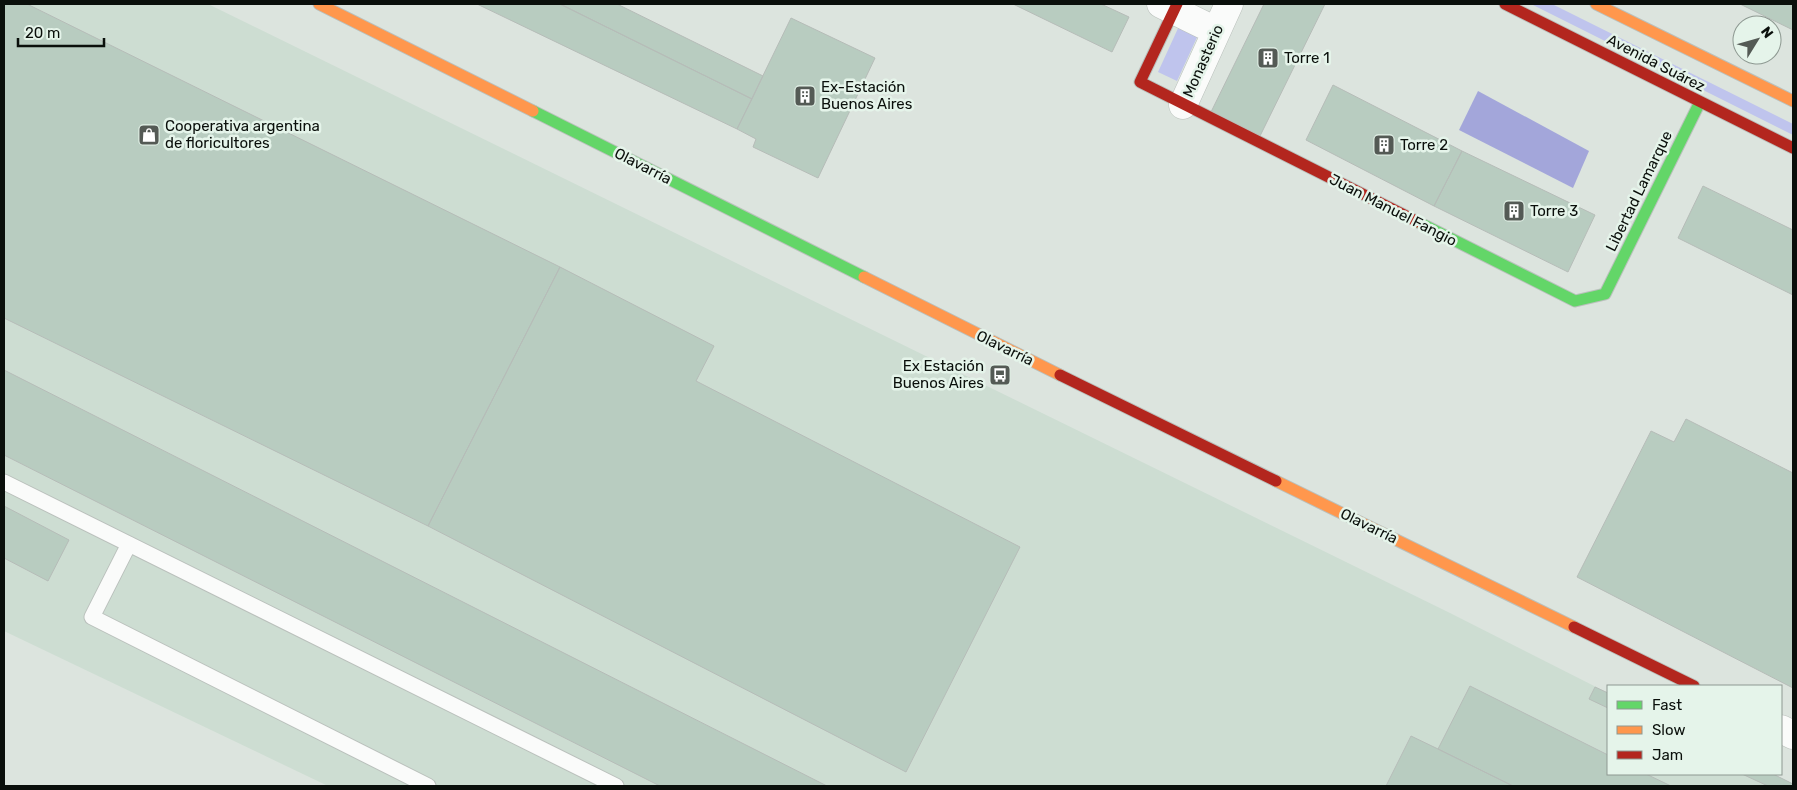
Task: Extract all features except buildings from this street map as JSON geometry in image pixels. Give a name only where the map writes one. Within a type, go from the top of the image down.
[{"type":"street","name":"Olavarría","points":[[319,4],[1006,348],[1692,685]]},
{"type":"street","name":"Monasterio","points":[[1170,6],[1140,82],[1183,105],[1229,4]]},
{"type":"street","name":"Avenida Suárez","points":[[1505,4],[1793,148]]},
{"type":"street","name":"Avenida Suárez","points":[[1596,4],[1793,101]]},
{"type":"street","points":[[1170,6],[1216,31]]},
{"type":"street","name":"Libertad Lamarque","points":[[1605,294],[1700,102]]},
{"type":"street","name":"Juan Manuel Fangio","points":[[1183,105],[1575,301],[1605,294]]},
{"type":"lane","points":[[4,482],[616,786]]},
{"type":"lane","points":[[129,544],[92,617],[428,786]]},
{"type":"shaded area","points":[[4,4],[208,4],[1450,613],[1607,692],[1607,775],[1775,775],[1793,784],[1793,786],[328,786],[4,631]]},
{"type":"shaded area","points":[[1531,4],[1552,4],[1793,124],[1793,135]]},
{"type":"shaded area","points":[[1180,24],[1199,33],[1177,81],[1158,72]]},
{"type":"shaded area","points":[[1478,91],[1589,151],[1573,188],[1459,130]]},
{"type":"traffic: fast","points":[[1418,222],[1575,301],[1605,294],[1700,102]]},
{"type":"traffic: fast","points":[[533,111],[864,277]]},
{"type":"traffic: slow","points":[[319,4],[533,111]]},
{"type":"traffic: slow","points":[[1596,4],[1793,101]]},
{"type":"traffic: slow","points":[[864,277],[1060,375]]},
{"type":"traffic: slow","points":[[1276,481],[1574,627]]},
{"type":"traffic: jam","points":[[1177,4],[1140,82],[1418,222]]},
{"type":"traffic: jam","points":[[1505,4],[1793,148]]},
{"type":"traffic: jam","points":[[1060,375],[1276,481]]},
{"type":"traffic: jam","points":[[1574,627],[1692,685]]},
{"type":"place","name":"Torre 1","points":[[1268,58]]},
{"type":"place","name":"Ex-Estación Buenos Aires","points":[[805,96]]},
{"type":"place","name":"Cooperativa argentina de floricultores","points":[[149,135]]},
{"type":"place","name":"Torre 2","points":[[1384,145]]},
{"type":"place","name":"Torre 3","points":[[1514,211]]},
{"type":"place","name":"Ex Estación Buenos Aires","points":[[1000,375]]}]
